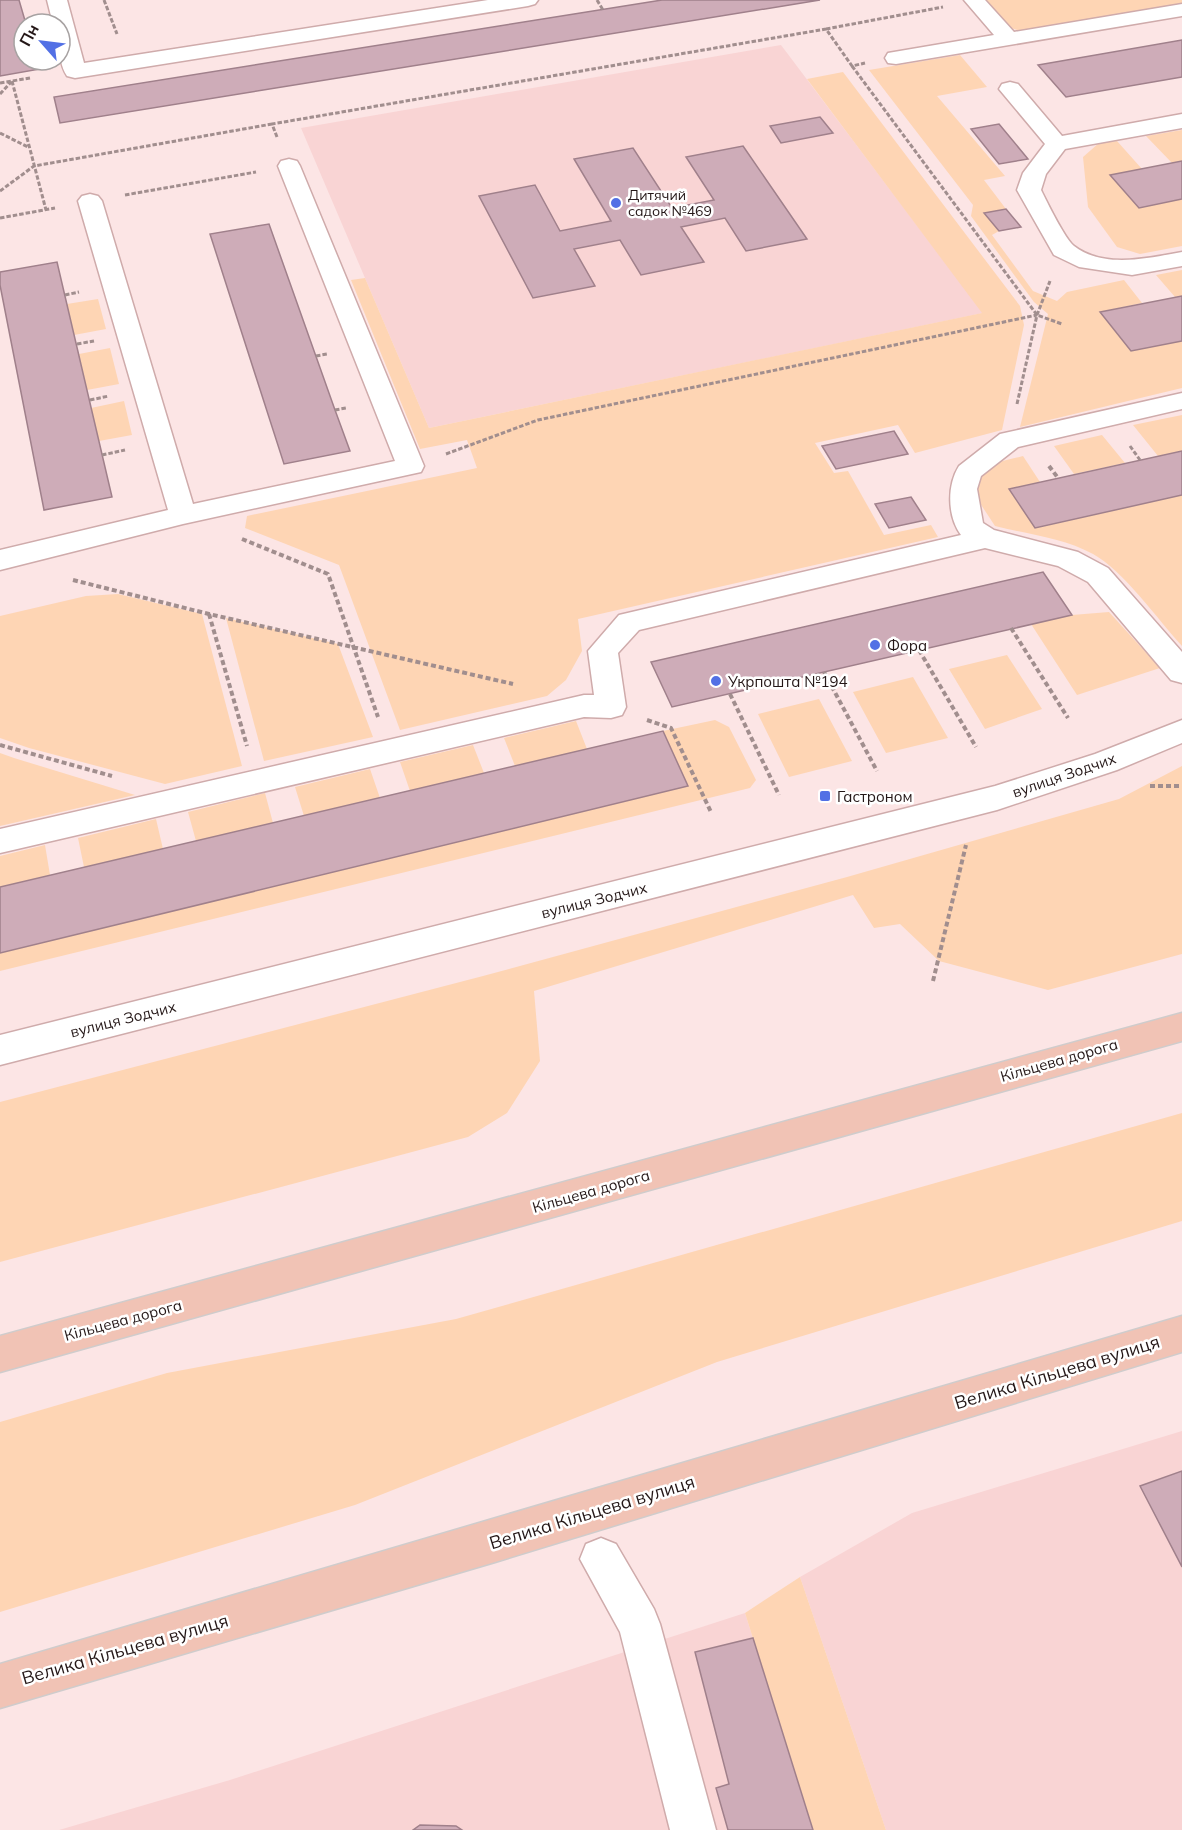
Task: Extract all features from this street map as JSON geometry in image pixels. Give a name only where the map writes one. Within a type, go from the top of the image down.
[{"type":"highway","name":"Кільцева дорога","points":[[0,1354],[1122,1042],[1182,1028]]},
{"type":"highway","name":"Велика Кільцева вулиця","points":[[0,1686],[495,1541],[1182,1334]]},
{"type":"street","points":[[57,0],[75,71],[528,0]]},
{"type":"street","points":[[975,1],[1008,38]]},
{"type":"street","points":[[896,58],[1182,10]]},
{"type":"street","points":[[1010,89],[1057,144]]},
{"type":"street","points":[[1182,121],[1057,144],[1035,173],[1029,190],[1063,250],[1088,261],[1132,268],[1182,259]]},
{"type":"street","points":[[0,560],[183,515],[411,466],[289,166]]},
{"type":"street","points":[[90,201],[183,515]]},
{"type":"street","points":[[984,539],[970,528],[963,489],[969,472],[1009,440],[1182,401]]},
{"type":"street","points":[[0,841],[584,706],[611,707],[603,651],[629,622],[984,539],[1071,558],[1085,564],[1098,575],[1182,672]]},
{"type":"street","name":"вулиця Зодчих","points":[[0,1050],[997,798],[1106,762],[1182,731]]},
{"type":"street","points":[[601,1559],[639,1624],[693,1830]]},
{"type":"path","points":[[597,0],[603,10]]},
{"type":"path","points":[[0,191],[34,166],[975,1]]},
{"type":"path","points":[[825,29],[1037,315]]},
{"type":"path","points":[[852,66],[896,58]]},
{"type":"path","points":[[0,83],[30,78]]},
{"type":"path","points":[[0,94],[12,81]]},
{"type":"path","points":[[12,81],[45,210]]},
{"type":"path","points":[[0,218],[289,166],[272,124]]},
{"type":"path","points":[[0,132],[28,147]]},
{"type":"path","points":[[1009,440],[1037,315],[1063,250]]},
{"type":"path","points":[[411,466],[538,420],[1037,315],[1062,324]]},
{"type":"path","points":[[183,515],[328,574],[351,645],[391,750]]},
{"type":"path","points":[[70,579],[209,614],[351,645],[520,686]]},
{"type":"path","points":[[209,614],[257,782]]},
{"type":"path","points":[[1011,628],[1068,718]]},
{"type":"path","points":[[919,650],[976,747]]},
{"type":"path","points":[[824,672],[877,771]]},
{"type":"path","points":[[730,694],[779,795]]},
{"type":"path","points":[[611,707],[671,728],[711,812]]},
{"type":"path","points":[[0,745],[123,779]]},
{"type":"path","points":[[933,981],[966,842]]},
{"type":"shaded area","points":[[982,0],[1182,0],[1182,5],[1023,32],[1005,26]]},
{"type":"shaded area","name":"Дитячий садок №469","points":[[781,45],[983,313],[429,428],[301,128]]},
{"type":"shaded area","points":[[960,55],[987,87],[937,96],[1005,176],[984,180],[1006,209],[985,213],[999,231],[992,235],[1033,291],[1057,301],[1067,292],[1124,280],[1142,303],[1100,312],[1131,351],[1182,341],[1182,388],[1020,427],[1048,314],[1034,302],[971,216],[973,205],[869,70]]},
{"type":"shaded area","points":[[843,72],[1020,306],[1024,325],[1002,430],[915,453],[898,425],[815,443],[834,473],[848,471],[884,535],[931,525],[938,537],[578,619],[582,651],[566,680],[547,696],[400,730],[339,565],[245,528],[247,516],[477,468],[467,440],[420,449],[351,280],[365,278],[429,428],[982,313],[807,79]]},
{"type":"shaded area","points":[[1182,130],[1182,161],[1172,163],[1146,136]]},
{"type":"shaded area","points":[[1117,141],[1142,169],[1111,175],[1139,207],[1182,199],[1182,246],[1140,254],[1117,247],[1088,207],[1083,157],[1099,143]]},
{"type":"shaded area","points":[[1182,270],[1182,296],[1175,297],[1156,275]]},
{"type":"shaded area","points":[[98,299],[106,329],[74,335],[67,304]]},
{"type":"shaded area","points":[[110,348],[119,384],[87,390],[79,354]]},
{"type":"shaded area","points":[[124,401],[132,435],[99,441],[91,408]]},
{"type":"shaded area","points":[[1182,415],[1182,451],[1158,456],[1133,425]]},
{"type":"shaded area","points":[[1102,435],[1125,463],[1074,474],[1054,446]]},
{"type":"shaded area","points":[[1023,456],[1040,482],[1009,489],[1036,528],[1182,495],[1182,646],[1128,583],[1104,561],[1058,540],[995,526],[972,491],[976,481],[980,474],[991,465]]},
{"type":"shaded area","points":[[118,594],[202,614],[242,766],[165,784],[29,748],[0,738],[0,616],[86,596]]},
{"type":"shaded area","points":[[1109,612],[1160,668],[1077,695],[1031,624],[1072,615]]},
{"type":"shaded area","points":[[226,618],[338,644],[373,737],[264,761]]},
{"type":"shaded area","points":[[1007,655],[1042,709],[985,729],[949,669]]},
{"type":"shaded area","points":[[913,677],[948,738],[886,753],[853,692]]},
{"type":"shaded area","points":[[819,699],[852,761],[789,777],[758,714]]},
{"type":"shaded area","points":[[715,720],[729,727],[756,780],[750,788],[0,971],[0,953],[687,786],[663,731]]},
{"type":"shaded area","points":[[576,721],[587,749],[515,766],[504,738]]},
{"type":"shaded area","points":[[473,745],[484,773],[410,791],[400,762]]},
{"type":"shaded area","points":[[0,753],[14,758],[135,795],[0,826]]},
{"type":"shaded area","points":[[1182,766],[1182,954],[1048,990],[939,961],[900,924],[874,928],[853,895],[534,991],[540,1061],[507,1113],[468,1137],[0,1262],[0,1102],[483,976],[847,877],[1119,799]]},
{"type":"shaded area","points":[[370,769],[380,798],[304,816],[295,787]]},
{"type":"shaded area","points":[[265,793],[273,823],[196,841],[188,812]]},
{"type":"shaded area","points":[[156,819],[163,849],[84,867],[78,838]]},
{"type":"shaded area","points":[[45,845],[50,875],[0,887],[0,856]]},
{"type":"shaded area","points":[[1182,1113],[1182,1221],[717,1362],[355,1505],[0,1612],[0,1422],[167,1373],[456,1319]]},
{"type":"shaded area","points":[[1182,1431],[1182,1830],[886,1830],[800,1577],[912,1513]]},
{"type":"shaded area","points":[[800,1577],[886,1830],[813,1830],[745,1613]]},
{"type":"shaded area","points":[[745,1613],[813,1830],[59,1830],[230,1780]]},
{"type":"building","points":[[0,0],[19,0],[22,12],[12,12],[12,72],[23,72],[0,76]]},
{"type":"building","points":[[662,0],[820,0],[60,123],[54,97]]},
{"type":"building","points":[[1182,40],[1182,77],[1066,97],[1038,65]]},
{"type":"building","points":[[820,117],[833,133],[781,143],[770,126]]},
{"type":"building","points":[[999,124],[1028,159],[999,164],[971,129]]},
{"type":"building","points":[[743,146],[807,239],[746,251],[725,218],[681,227],[704,262],[641,275],[620,240],[574,249],[595,286],[533,298],[479,196],[535,185],[560,231],[611,221],[574,159],[633,148],[672,208],[714,200],[686,157]]},
{"type":"building","points":[[1182,161],[1182,199],[1139,208],[1110,175]]},
{"type":"building","points":[[1006,209],[1021,227],[999,231],[984,213]]},
{"type":"building","points":[[269,224],[350,451],[284,464],[210,234]]},
{"type":"building","points":[[57,262],[112,497],[44,510],[0,285],[0,272]]},
{"type":"building","points":[[1182,296],[1182,341],[1131,351],[1100,312]]},
{"type":"building","points":[[894,431],[908,454],[836,469],[822,446]]},
{"type":"building","points":[[1182,451],[1182,495],[1035,528],[1009,489]]},
{"type":"building","points":[[911,497],[926,520],[889,528],[875,504]]},
{"type":"building","points":[[1043,572],[1072,615],[672,707],[651,662]]},
{"type":"building","points":[[663,731],[688,786],[0,953],[0,887]]},
{"type":"building","points":[[1182,1471],[1182,1567],[1140,1486]]},
{"type":"building","points":[[753,1638],[813,1830],[728,1830],[716,1788],[729,1784],[695,1652]]},
{"type":"building","points":[[420,1825],[456,1826],[462,1830],[413,1830]]},
{"type":"place","name":"Дитячий садок №469","points":[[616,203]]},
{"type":"place","name":"Фора","points":[[875,645]]},
{"type":"place","name":"Укрпошта №194","points":[[716,681]]},
{"type":"place","name":"Гастроном","points":[[825,796]]}]
